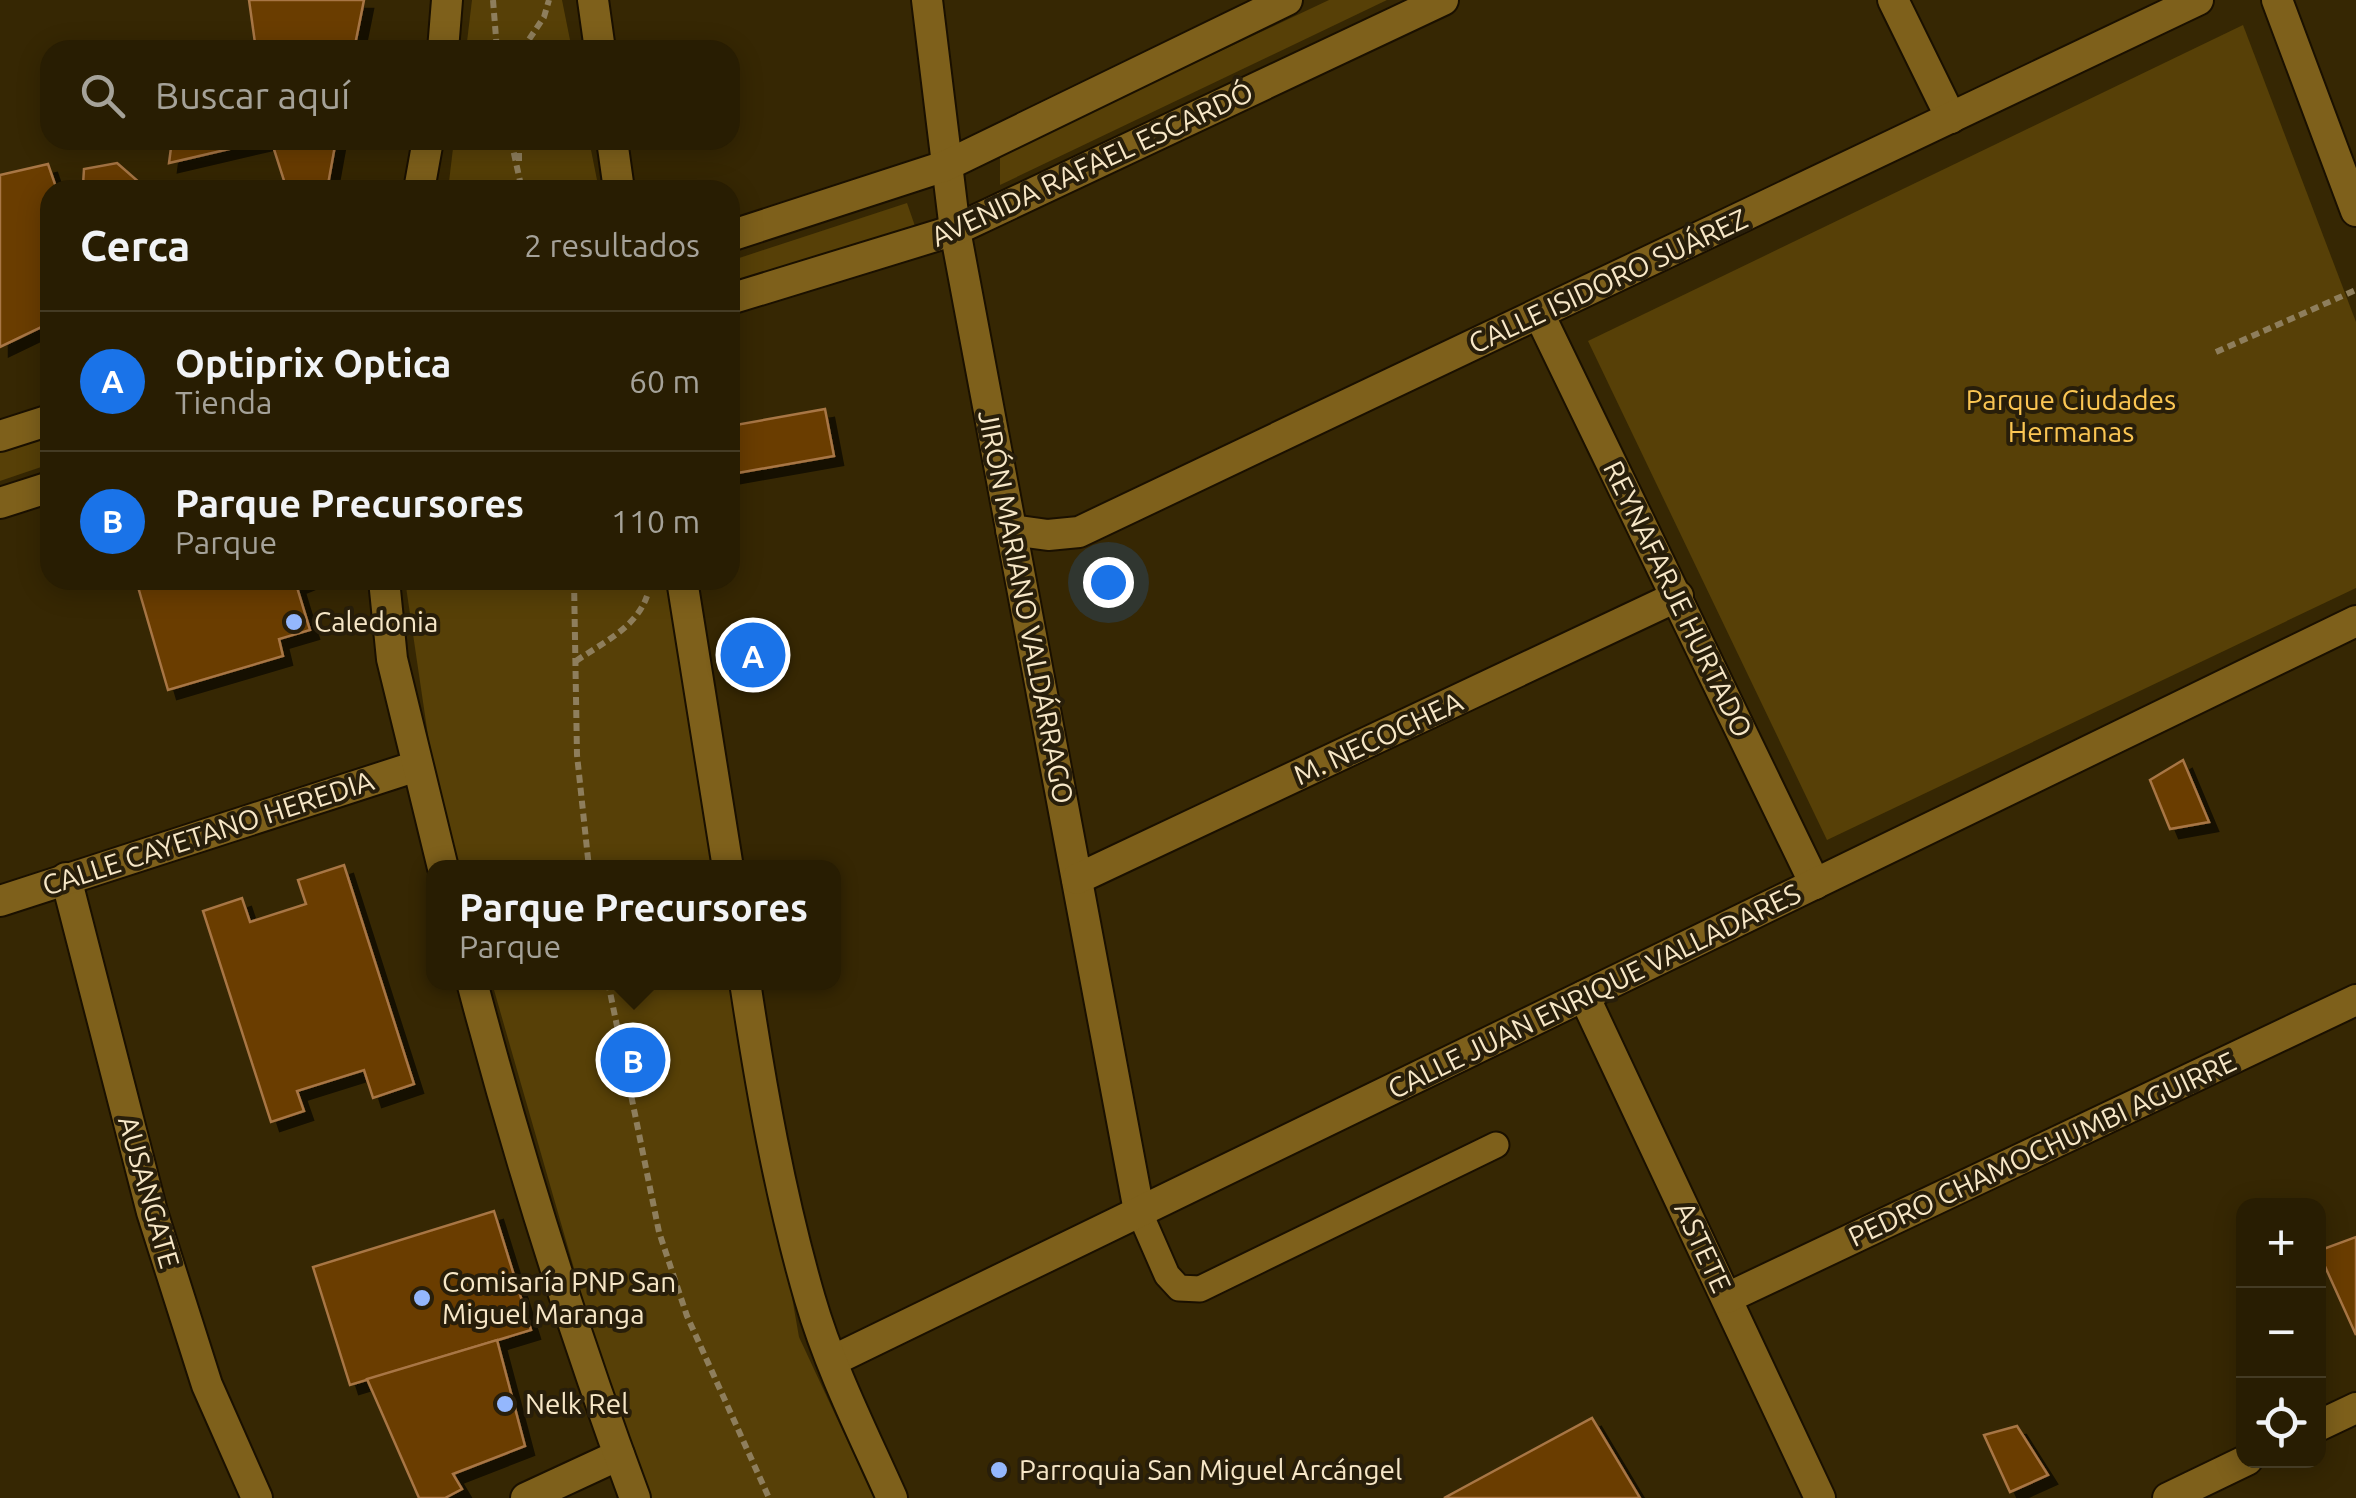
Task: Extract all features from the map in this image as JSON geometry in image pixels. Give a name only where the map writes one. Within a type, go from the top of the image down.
[{"type":"street","points":[[443,40],[447,0]]},
{"type":"street","points":[[594,0],[599,40]]},
{"type":"street","name":"JIRÓN MARIANO VALDÁRRAGO","points":[[927,0],[954,230],[1140,1211]]},
{"type":"street","points":[[740,233],[945,166],[1288,0]]},
{"type":"street","name":"AVENIDA RAFAEL ESCARDÓ","points":[[740,297],[954,230],[1443,0]]},
{"type":"street","points":[[1893,0],[1951,118]]},
{"type":"street","name":"CALLE ISIDORO SUÁREZ","points":[[1011,530],[1048,535],[1079,532],[2198,0]]},
{"type":"street","points":[[2277,0],[2356,210]]},
{"type":"street","points":[[421,180],[426,150]]},
{"type":"street","points":[[613,150],[618,180]]},
{"type":"street","name":"REYNAFARJE HURTADO","points":[[1540,314],[1815,884]]},
{"type":"street","points":[[0,436],[40,423]]},
{"type":"street","points":[[0,503],[40,490]]},
{"type":"street","points":[[385,590],[392,659],[440,860]]},
{"type":"street","points":[[684,590],[727,860]]},
{"type":"street","name":"M. NECOCHEA","points":[[1077,879],[1678,596]]},
{"type":"street","name":"CALLE JUAN ENRIQUE VALLADARES","points":[[832,1361],[2356,621]]},
{"type":"street","name":"CALLE CAYETANO HEREDIA","points":[[0,901],[417,766]]},
{"type":"street","name":"AUSANGATE","points":[[66,878],[152,1212],[208,1386],[257,1498]]},
{"type":"street","points":[[474,990],[500,1088],[635,1498]]},
{"type":"street","points":[[746,990],[786,1206],[810,1300],[832,1361],[892,1498]]},
{"type":"street","name":"ASTETE","points":[[1584,996],[1820,1498]]},
{"type":"street","name":"PEDRO CHAMOCHUMBI AGUIRRE","points":[[1728,1298],[2356,1000]]},
{"type":"street","points":[[2326,1422],[2356,1408]]},
{"type":"street","points":[[526,1498],[618,1455]]},
{"type":"street","points":[[2168,1498],[2236,1465]]},
{"type":"lane","points":[[1140,1211],[1166,1275],[1180,1288],[1200,1289],[1496,1145]]},
{"type":"path","points":[[493,0],[496,40]]},
{"type":"path","points":[[529,40],[544,17],[549,0]]},
{"type":"path","points":[[514,150],[520,180]]},
{"type":"path","points":[[519,150],[519,172]]},
{"type":"path","points":[[2216,352],[2356,290]]},
{"type":"path","points":[[574,590],[577,755],[588,860]]},
{"type":"path","points":[[576,661],[626,628],[642,610],[648,590]]},
{"type":"path","points":[[610,990],[659,1232],[686,1316],[769,1498]]},
{"type":"green space","points":[[472,0],[562,0],[570,40],[467,40]]},
{"type":"green space","points":[[1329,0],[1387,0],[1000,185],[1000,155]]},
{"type":"green space","name":"Parque Ciudades Hermanas","points":[[2243,25],[2356,322],[2356,588],[1827,840],[1588,341]]},
{"type":"green space","points":[[453,150],[591,150],[597,180],[449,180]]},
{"type":"green space","points":[[907,203],[916,229],[740,279],[740,258]]},
{"type":"green space","points":[[40,438],[40,467],[0,481],[0,452]]},
{"type":"green space","points":[[406,590],[670,590],[716,860],[457,860],[435,783]]},
{"type":"green space","points":[[494,990],[738,990],[799,1337],[874,1498],[645,1498],[629,1460]]},
{"type":"building","points":[[249,0],[364,0],[356,40],[255,40]]},
{"type":"building","points":[[171,150],[225,150],[169,163]]},
{"type":"building","points":[[274,150],[334,150],[329,180],[284,180]]},
{"type":"building","points":[[117,163],[137,180],[83,180],[84,169]]},
{"type":"building","points":[[48,164],[54,180],[40,180],[40,328],[0,347],[0,175]]},
{"type":"building","points":[[825,409],[834,456],[740,473],[740,424]]},
{"type":"building","points":[[139,590],[298,590],[310,630],[279,639],[283,656],[168,690]]},
{"type":"building","points":[[768,639],[773,663],[738,671],[733,646]]},
{"type":"building","points":[[2183,760],[2209,822],[2170,829],[2150,780]]},
{"type":"building","points":[[344,865],[414,1084],[373,1098],[364,1070],[297,1091],[304,1111],[271,1122],[203,911],[242,898],[250,922],[306,904],[298,880]]},
{"type":"building","name":"Comisaría PNP San Miguel Maranga","points":[[494,1211],[531,1330],[350,1385],[313,1267]]},
{"type":"building","points":[[2356,1237],[2356,1335],[2326,1269],[2326,1248]]},
{"type":"building","points":[[497,1340],[525,1446],[453,1474],[462,1489],[445,1498],[419,1498],[367,1379]]},
{"type":"building","points":[[1592,1418],[1640,1498],[1444,1498]]},
{"type":"building","points":[[2017,1426],[2048,1475],[2010,1492],[1984,1435]]},
{"type":"place","name":"Caledonia","points":[[294,622]]},
{"type":"place","name":"Optiprix Optica","points":[[753,655]]},
{"type":"place","name":"Parque Precursores","points":[[633,1060]]},
{"type":"place","name":"Comisaría PNP San Miguel Maranga","points":[[422,1298]]},
{"type":"place","name":"Nelk Rel","points":[[505,1404]]},
{"type":"place","name":"Parroquia San Miguel Arcángel","points":[[999,1470]]}]
